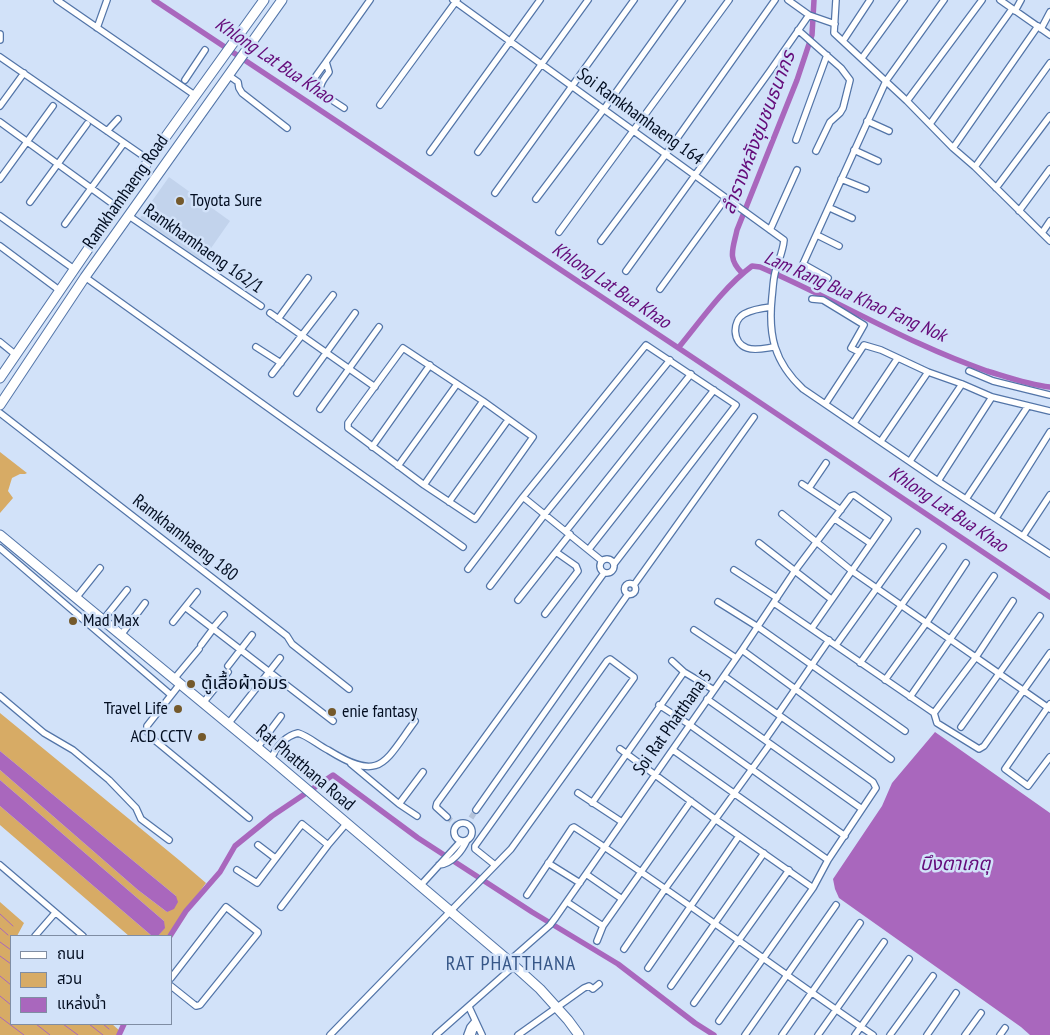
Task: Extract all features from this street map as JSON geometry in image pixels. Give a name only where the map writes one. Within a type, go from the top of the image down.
[{"type":"main road","name":"Ramkhamhaeng Road","points":[[0,377],[149,160],[264,0]]},
{"type":"main road","name":"Ramkhamhaeng Road","points":[[0,405],[85,277],[282,0]]},
{"type":"main road","points":[[119,205],[130,213]]},
{"type":"main road","points":[[109,219],[116,218],[122,226]]},
{"type":"main road","name":"Rat Phatthana Road","points":[[0,536],[271,759],[512,963],[540,988],[579,1035]]},
{"type":"street","points":[[57,0],[66,2],[97,28],[196,96]]},
{"type":"street","points":[[97,28],[107,0]]},
{"type":"street","points":[[344,108],[321,92],[320,86],[313,80],[370,0]]},
{"type":"street","points":[[430,152],[540,0]]},
{"type":"street","points":[[478,152],[588,0]]},
{"type":"street","points":[[495,192],[634,0]]},
{"type":"street","points":[[536,198],[604,109],[682,0]]},
{"type":"street","points":[[560,232],[729,0]]},
{"type":"street","points":[[601,241],[666,154],[775,0]]},
{"type":"street","points":[[788,0],[811,16],[835,24]]},
{"type":"street","points":[[836,0],[834,33],[907,101],[1050,241]]},
{"type":"street","points":[[843,41],[870,0]]},
{"type":"street","points":[[862,58],[904,0]]},
{"type":"street","points":[[828,278],[803,265],[886,81],[944,0]]},
{"type":"street","points":[[907,101],[982,0]]},
{"type":"street","points":[[1000,0],[1050,35]]},
{"type":"street","points":[[930,124],[1021,0]]},
{"type":"street","points":[[380,105],[455,1]]},
{"type":"street","name":"Soi Ramkhamhaeng 164","points":[[455,1],[784,240],[783,253],[775,273],[771,307]]},
{"type":"street","points":[[953,148],[1050,12]]},
{"type":"street","points":[[626,271],[696,176],[798,30],[811,16]]},
{"type":"street","points":[[798,30],[846,73],[850,80],[843,108],[830,122],[816,151]]},
{"type":"street","points":[[0,34],[0,40]]},
{"type":"street","points":[[185,80],[205,50]]},
{"type":"street","points":[[796,140],[827,55]]},
{"type":"street","points":[[0,56],[149,160]]},
{"type":"street","points":[[320,86],[329,72],[326,62]]},
{"type":"street","points":[[974,167],[1050,63]]},
{"type":"street","points":[[230,72],[238,82],[242,93],[287,128]]},
{"type":"street","points":[[0,106],[24,73]]},
{"type":"street","points":[[0,179],[53,106]]},
{"type":"street","points":[[996,188],[1050,116]]},
{"type":"street","points":[[107,131],[118,118]]},
{"type":"street","points":[[867,121],[890,131]]},
{"type":"street","points":[[0,122],[91,188],[119,205]]},
{"type":"street","points":[[30,202],[87,124]]},
{"type":"street","points":[[65,224],[124,143]]},
{"type":"street","points":[[854,150],[878,161]]},
{"type":"street","points":[[1019,211],[1050,169]]},
{"type":"street","points":[[770,230],[797,170]]},
{"type":"street","points":[[841,179],[866,190]]},
{"type":"street","points":[[660,289],[726,198]]},
{"type":"street","points":[[830,208],[852,218]]},
{"type":"street","name":"Ramkhamhaeng 162/1","points":[[130,213],[261,306]]},
{"type":"street","points":[[0,216],[74,270]]},
{"type":"street","points":[[1042,233],[1050,222]]},
{"type":"street","points":[[817,235],[839,246]]},
{"type":"street","points":[[0,246],[59,290]]},
{"type":"street","points":[[85,277],[463,547]]},
{"type":"street","points":[[278,319],[308,278]]},
{"type":"street","points":[[272,374],[333,295]]},
{"type":"street","points":[[812,299],[823,300],[864,325],[851,348],[859,352]]},
{"type":"street","points":[[774,347],[754,350],[746,348],[739,343],[735,334],[736,325],[742,315],[752,310],[771,307],[774,347],[790,377],[803,389],[938,481],[1050,554]]},
{"type":"street","name":"Ramkhamhaeng 162/1","points":[[270,313],[375,387]]},
{"type":"street","points":[[297,393],[355,313]]},
{"type":"street","points":[[320,409],[379,328]]},
{"type":"street","points":[[0,342],[16,355]]},
{"type":"street","points":[[447,817],[438,810],[436,807],[437,803],[604,573],[612,571],[614,564],[736,405],[647,345],[645,346],[523,497],[468,569]]},
{"type":"street","points":[[826,404],[864,345],[882,350],[897,359],[992,397],[1050,411]]},
{"type":"street","points":[[256,348],[281,363]]},
{"type":"street","points":[[403,348],[430,365],[533,437],[475,520],[372,447],[348,428],[347,425],[403,348]]},
{"type":"street","points":[[854,423],[897,359]]},
{"type":"street","points":[[490,586],[545,514],[670,360]]},
{"type":"street","points":[[372,447],[430,365]]},
{"type":"street","points":[[968,371],[993,382],[1050,395]]},
{"type":"street","points":[[881,441],[928,372]]},
{"type":"street","points":[[518,600],[691,374]]},
{"type":"street","points":[[398,466],[457,384]]},
{"type":"street","points":[[910,461],[962,384]]},
{"type":"street","points":[[589,549],[714,390]]},
{"type":"street","points":[[938,481],[992,397]]},
{"type":"street","points":[[424,485],[483,401]]},
{"type":"street","points":[[966,499],[1028,406]]},
{"type":"street","name":"Ramkhamhaeng 180","points":[[0,413],[288,636],[292,644],[348,689]]},
{"type":"street","points":[[476,810],[628,594],[625,588],[627,585],[630,583],[634,585],[754,417]]},
{"type":"street","points":[[449,502],[508,420]]},
{"type":"street","points":[[996,518],[1050,432]]},
{"type":"street","points":[[809,488],[826,463]]},
{"type":"street","points":[[802,484],[841,510]]},
{"type":"street","name":"Soi Rat Phatthana 5","points":[[436,1035],[469,1007],[550,925],[606,847],[794,572],[852,495],[888,518],[870,543]]},
{"type":"street","points":[[1023,536],[1050,496]]},
{"type":"street","points":[[523,497],[602,561]]},
{"type":"street","points":[[782,514],[852,571],[1049,707],[1005,769],[1028,786],[1050,757]]},
{"type":"street","points":[[812,628],[870,543],[835,519]]},
{"type":"street","points":[[836,645],[917,532]]},
{"type":"street","points":[[759,543],[794,572],[832,599]]},
{"type":"street","points":[[860,663],[943,546]]},
{"type":"street","points":[[0,548],[171,695]]},
{"type":"street","points":[[545,614],[578,571],[576,566],[556,552]]},
{"type":"street","points":[[602,561],[611,560],[614,564]]},
{"type":"street","points":[[602,561],[600,567],[604,573]]},
{"type":"street","points":[[885,680],[927,622],[966,563]]},
{"type":"street","points":[[76,598],[100,568]]},
{"type":"street","points":[[734,570],[860,663],[934,713],[937,722],[979,749],[984,746],[1050,653]]},
{"type":"street","points":[[910,697],[994,576]]},
{"type":"street","points":[[104,620],[127,590]]},
{"type":"street","points":[[173,622],[196,592]]},
{"type":"street","points":[[934,713],[976,657],[1013,601]]},
{"type":"street","points":[[718,602],[758,627],[905,731]]},
{"type":"street","points":[[121,635],[145,603]]},
{"type":"street","points":[[185,608],[333,721]]},
{"type":"street","points":[[224,615],[200,647],[177,682],[171,695],[147,726],[147,731],[152,738],[249,818]]},
{"type":"street","points":[[961,727],[1040,616]]},
{"type":"street","points":[[694,630],[736,658]]},
{"type":"street","points":[[203,703],[252,635]]},
{"type":"street","points":[[624,948],[752,769],[796,688],[829,640]]},
{"type":"street","points":[[742,650],[891,759]]},
{"type":"street","points":[[228,724],[280,658]]},
{"type":"street","points":[[330,1035],[511,849],[634,678],[610,660],[607,661],[475,846],[475,849],[495,865]]},
{"type":"street","points":[[672,661],[684,672],[714,690]]},
{"type":"street","points":[[592,802],[684,672]]},
{"type":"street","points":[[719,1021],[813,888],[828,860],[876,788],[875,783],[724,676]]},
{"type":"street","points":[[0,696],[44,733],[73,750],[110,780],[136,808],[141,819],[169,840]]},
{"type":"street","points":[[707,700],[862,809]]},
{"type":"street","points":[[659,705],[845,836]]},
{"type":"street","points":[[257,748],[280,716]]},
{"type":"street","points":[[350,763],[370,768],[387,760],[415,721]]},
{"type":"street","points":[[271,759],[275,750],[288,736],[298,733],[350,763],[399,804],[417,816]]},
{"type":"street","points":[[620,749],[716,820],[813,888]]},
{"type":"street","points":[[673,750],[828,860]]},
{"type":"street","points":[[399,804],[423,772]]},
{"type":"street","points":[[578,793],[622,822]]},
{"type":"street","points":[[597,941],[603,926],[691,801]]},
{"type":"street","points":[[420,886],[456,851],[464,840],[472,835],[469,821],[456,824],[454,831],[456,837],[464,840]]},
{"type":"street","points":[[237,870],[256,884],[302,824],[328,845]]},
{"type":"street","points":[[281,907],[346,824]]},
{"type":"street","points":[[527,894],[573,827],[606,847],[873,1035]]},
{"type":"street","points":[[648,968],[739,836]]},
{"type":"street","points":[[258,845],[275,858]]},
{"type":"street","points":[[671,986],[764,853]]},
{"type":"street","points":[[548,863],[580,883]]},
{"type":"street","points":[[0,865],[82,935]]},
{"type":"street","points":[[694,1004],[789,870]]},
{"type":"street","points":[[586,874],[622,899]]},
{"type":"street","points":[[567,902],[603,926]]},
{"type":"street","points":[[745,1035],[836,905]]},
{"type":"street","points":[[172,977],[226,907],[258,932],[198,1006],[172,987]]},
{"type":"street","points":[[36,935],[55,912]]},
{"type":"street","points":[[782,1035],[860,923]]},
{"type":"street","points":[[818,1035],[884,942]]},
{"type":"street","points":[[855,1035],[909,959]]},
{"type":"street","points":[[890,1035],[933,976]]},
{"type":"street","points":[[518,1035],[587,987],[590,986],[593,989],[599,984]]},
{"type":"street","points":[[927,1035],[956,993]]},
{"type":"street","points":[[469,1007],[482,1035]]},
{"type":"street","points":[[965,1035],[981,1013]]},
{"type":"street","points":[[467,1035],[470,1027],[476,1023]]},
{"type":"street","points":[[472,1035],[476,1023]]},
{"type":"street","points":[[1000,1035],[1005,1028]]},
{"type":"shaded area","points":[[169,177],[230,221],[202,261],[140,218]]},
{"type":"green space","points":[[0,452],[27,473],[12,478],[8,491],[13,498],[0,513]]},
{"type":"green space","points":[[0,713],[206,883],[168,935],[159,935],[164,928],[164,921],[0,780],[0,770],[138,890],[167,912],[176,896],[0,751]]},
{"type":"green space","points":[[0,806],[151,935],[128,935],[0,825]]},
{"type":"green space","points":[[0,902],[24,923],[18,935],[10,935],[10,1025],[113,1025],[120,1031],[118,1035],[0,1035]]},
{"type":"water","name":"บึงตาเกตุ","points":[[935,732],[1050,813],[1050,1035],[1030,1035],[839,898],[835,889],[833,879],[882,806],[892,783]]},
{"type":"water","points":[[0,751],[176,896],[178,902],[174,909],[167,912],[138,890],[0,770]]},
{"type":"water","points":[[0,780],[164,921],[165,928],[159,935],[151,935],[0,806]]},
{"type":"waterway","name":"Khlong Lat Bua Khao","points":[[154,0],[1050,597]]},
{"type":"waterway","name":"ลำรางหลังชุมชนธนากร","points":[[742,273],[734,263],[732,253],[737,230],[797,80],[812,35],[814,0]]},
{"type":"waterway","name":"Lam Rang Bua Khao Fang Nok","points":[[679,347],[722,294],[752,266],[760,267],[789,280],[901,335],[958,360],[1018,381],[1050,387]]},
{"type":"waterway","points":[[171,935],[186,911],[220,872],[235,846],[272,816],[333,775],[418,838],[532,912],[618,964],[695,1023],[714,1035]]},
{"type":"waterway","points":[[0,914],[13,926]]},
{"type":"waterway","points":[[0,928],[8,935]]},
{"type":"waterway","points":[[0,942],[10,949]]},
{"type":"waterway","points":[[0,956],[10,963]]},
{"type":"waterway","points":[[0,976],[10,984]]},
{"type":"waterway","points":[[0,996],[10,1004]]},
{"type":"waterway","points":[[0,1017],[10,1024]]},
{"type":"waterway","points":[[11,1025],[24,1035]]},
{"type":"waterway","points":[[37,1025],[50,1035]]},
{"type":"waterway","points":[[64,1025],[78,1035]]},
{"type":"waterway","points":[[90,1025],[103,1035]]},
{"type":"waterway","points":[[104,1025],[109,1029]]},
{"type":"waterway","points":[[119,1035],[124,1025]]},
{"type":"tunnel","points":[[471,818],[476,810]]},
{"type":"tunnel","points":[[447,817],[454,823]]},
{"type":"place","name":"Toyota Sure","points":[[180,201]]},
{"type":"place","name":"Mad Max","points":[[73,621]]},
{"type":"place","name":"ตู้เสื้อผ้าอมร","points":[[191,684]]},
{"type":"place","name":"Travel Life","points":[[178,709]]},
{"type":"place","name":"enie fantasy","points":[[332,712]]},
{"type":"place","name":"ACD CCTV","points":[[202,737]]},
{"type":"district","name":"RAT PHATTHANA","points":[[511,964]]}]
